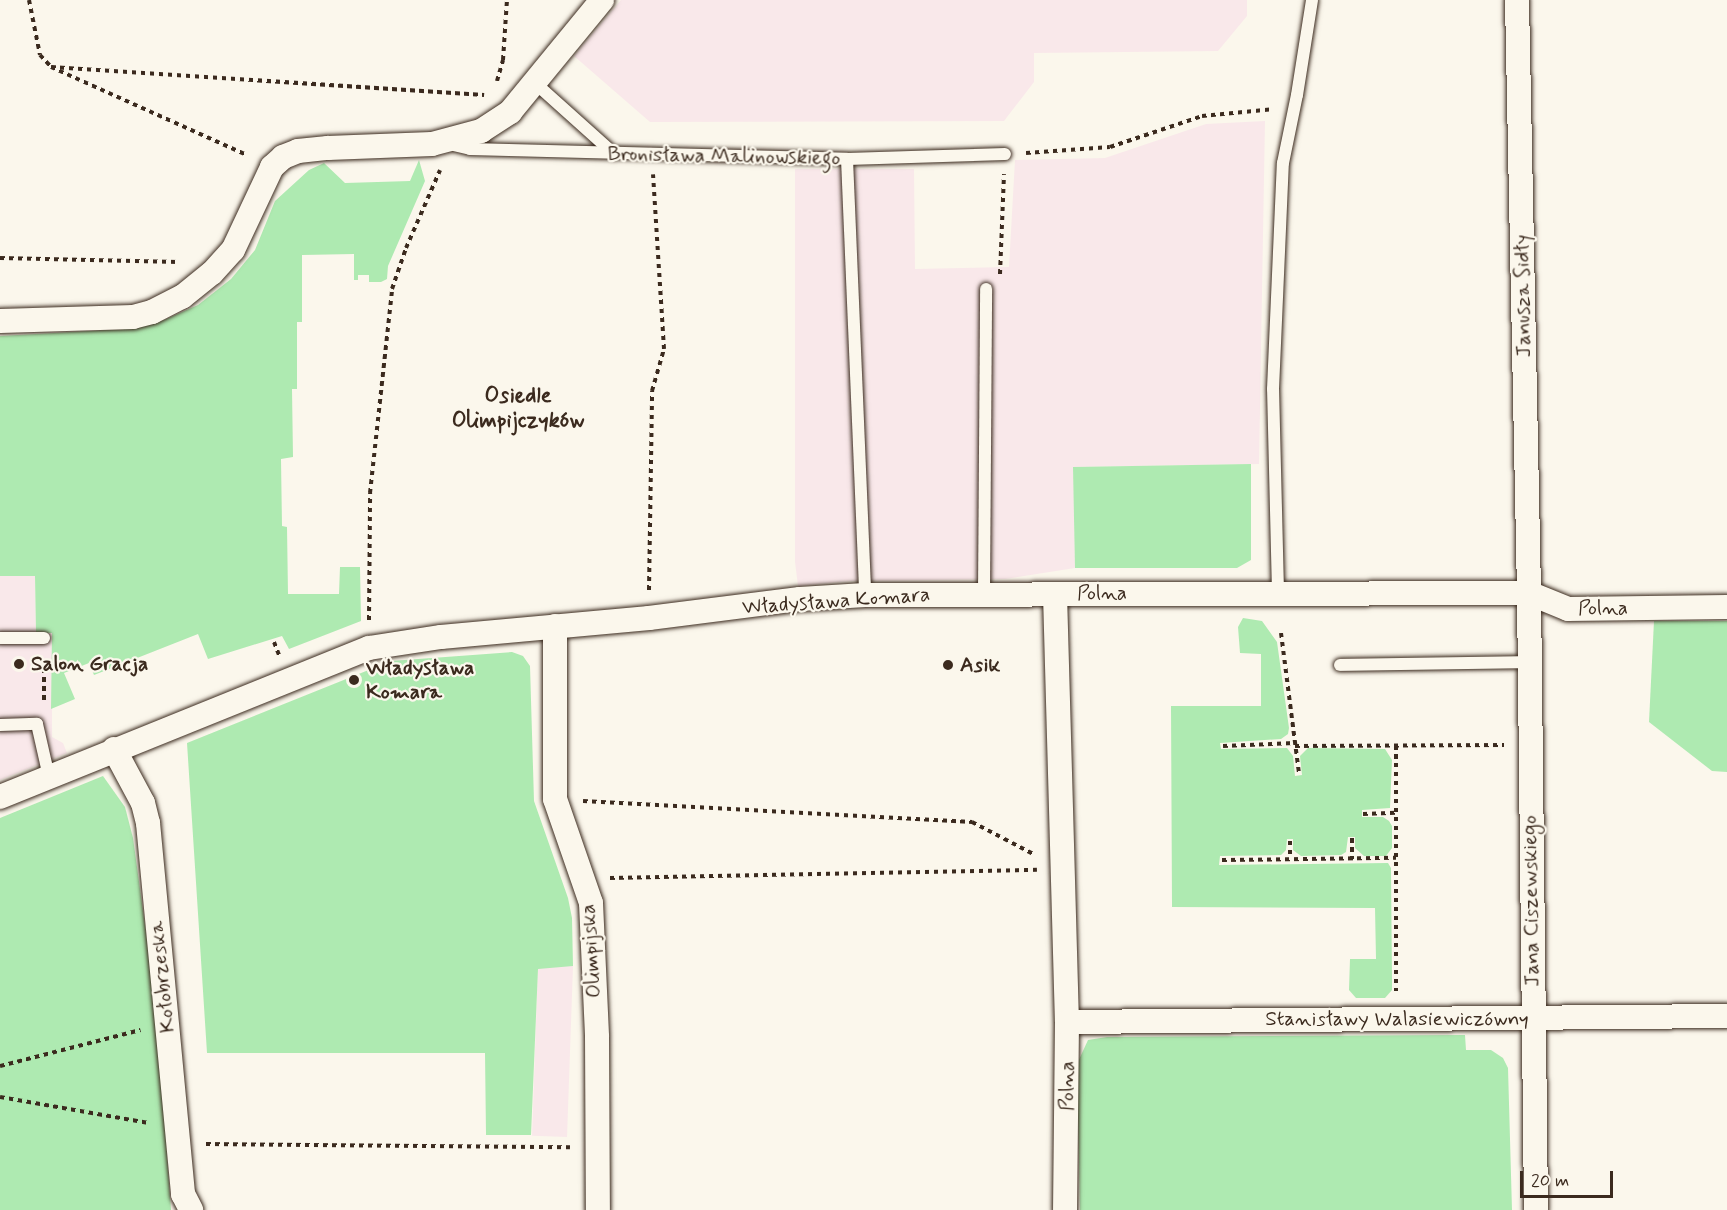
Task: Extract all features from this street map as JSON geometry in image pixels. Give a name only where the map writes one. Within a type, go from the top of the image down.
[{"type":"street","points":[[438,143],[472,134],[499,122],[528,92],[602,0]]},
{"type":"street","name":"Janusza Sidły","points":[[1517,0],[1529,593]]},
{"type":"street","name":"Bronisława Malinowskiego","points":[[272,167],[283,158],[298,151],[438,143]]},
{"type":"street","points":[[0,321],[113,319],[152,312],[188,294],[222,263],[243,234],[272,167]]},
{"type":"street","name":"Polna","points":[[1065,1210],[1067,1022],[1055,594],[1529,593],[1568,609],[1727,608]]},
{"type":"street","name":"Jana Ciszewskiego","points":[[1529,593],[1532,1018],[1536,1210]]},
{"type":"street","name":"Władysława Komara","points":[[0,797],[114,749],[369,648],[441,637],[649,618],[800,599],[865,595],[1055,594]]},
{"type":"street","name":"Olimpijska","points":[[555,626],[555,799],[591,903],[597,1037],[597,1210]]},
{"type":"street","name":"Kołobrzeska","points":[[114,749],[143,803],[148,823],[183,1194],[191,1210]]},
{"type":"street","name":"Stanisławy Walasiewiczówny","points":[[1067,1022],[1727,1016]]},
{"type":"lane","points":[[1278,592],[1273,389],[1283,163],[1295,107],[1312,0]]},
{"type":"lane","points":[[528,92],[614,154]]},
{"type":"lane","name":"Bronisława Malinowskiego","points":[[438,143],[470,149],[847,159],[1005,154]]},
{"type":"lane","points":[[847,159],[865,595]]},
{"type":"lane","points":[[984,594],[986,289]]},
{"type":"lane","points":[[0,638],[44,638]]},
{"type":"lane","points":[[1340,665],[1529,662]]},
{"type":"lane","points":[[0,724],[37,724],[49,777]]},
{"type":"path","points":[[29,0],[40,55],[51,67],[272,167]]},
{"type":"path","points":[[490,95],[500,76],[503,60],[507,0]]},
{"type":"path","points":[[51,67],[490,95],[528,92]]},
{"type":"path","points":[[986,289],[1001,273],[1005,154],[1110,147],[1202,116],[1295,107]]},
{"type":"path","points":[[369,648],[370,493],[392,289],[406,248],[438,176],[438,143]]},
{"type":"path","points":[[637,154],[647,163],[656,183],[664,349],[652,391],[649,618]]},
{"type":"path","points":[[0,258],[222,263]]},
{"type":"path","points":[[1281,633],[1299,774]]},
{"type":"path","points":[[37,724],[44,726],[44,638]]},
{"type":"path","points":[[1223,746],[1511,744]]},
{"type":"path","points":[[1396,745],[1396,1001]]},
{"type":"path","points":[[555,799],[972,822],[1062,870]]},
{"type":"path","points":[[1363,814],[1396,813]]},
{"type":"path","points":[[1352,837],[1352,859]]},
{"type":"path","points":[[1290,841],[1290,859]]},
{"type":"path","points":[[1222,860],[1396,858]]},
{"type":"path","points":[[581,878],[1062,870]]},
{"type":"path","points":[[0,1066],[167,1023]]},
{"type":"path","points":[[0,1097],[177,1136],[577,1147]]},
{"type":"shaded area","points":[[621,0],[1247,0],[1247,16],[1218,51],[1034,53],[1034,82],[1004,121],[650,122],[574,56]]},
{"type":"shaded area","points":[[1265,121],[1259,464],[1074,467],[1075,568],[1005,579],[851,581],[798,586],[795,562],[795,169],[914,169],[915,269],[1009,267],[1015,160],[1105,158],[1206,124]]},
{"type":"shaded area","points":[[0,576],[35,576],[36,633],[52,632],[52,737],[63,743],[67,753],[0,780]]},
{"type":"shaded area","points":[[538,965],[573,966],[567,1137],[532,1136]]},
{"type":"green space","points":[[419,160],[425,181],[388,266],[387,279],[381,282],[369,282],[369,275],[358,275],[358,280],[354,280],[354,254],[302,255],[302,322],[297,322],[297,389],[292,389],[293,457],[281,459],[282,526],[287,527],[288,594],[339,594],[340,567],[360,567],[361,621],[289,649],[282,636],[208,659],[198,634],[94,675],[89,663],[64,673],[75,699],[51,709],[52,633],[36,633],[35,576],[0,576],[0,336],[125,329],[164,320],[198,305],[231,279],[255,250],[275,201],[309,170],[324,163],[345,183],[410,181]]},
{"type":"green space","points":[[1251,464],[1251,560],[1237,568],[1075,568],[1073,467]]},
{"type":"green space","points":[[1243,618],[1262,621],[1277,642],[1288,734],[1281,739],[1220,743],[1221,749],[1287,748],[1293,756],[1295,776],[1302,775],[1300,756],[1308,748],[1385,749],[1392,760],[1390,808],[1362,810],[1362,817],[1383,817],[1389,821],[1392,826],[1392,848],[1386,856],[1364,856],[1355,848],[1355,837],[1348,837],[1346,852],[1341,855],[1301,856],[1293,850],[1293,839],[1287,839],[1286,850],[1281,855],[1220,856],[1219,865],[1388,863],[1391,868],[1392,990],[1385,998],[1356,998],[1349,990],[1350,959],[1376,959],[1375,908],[1172,907],[1171,706],[1261,706],[1261,654],[1240,653],[1238,627]]},
{"type":"green space","points":[[1654,621],[1727,621],[1727,772],[1712,771],[1649,722]]},
{"type":"green space","points":[[512,652],[523,656],[530,666],[534,801],[568,898],[572,918],[573,966],[538,969],[531,1135],[486,1135],[485,1053],[207,1053],[187,743],[391,661]]},
{"type":"green space","points":[[103,776],[125,807],[133,838],[157,1013],[171,1210],[0,1210],[0,818]]},
{"type":"green space","points":[[1465,1035],[1466,1050],[1491,1050],[1503,1058],[1508,1068],[1512,1210],[1080,1210],[1077,1064],[1088,1040],[1107,1037]]},
{"type":"place","name":"Salon Gracja","points":[[19,664]]},
{"type":"place","name":"Asik","points":[[948,665]]},
{"type":"place","name":"Władysława Komara","points":[[354,680]]},
{"type":"district","name":"Osiedle Olimpijczyków","points":[[518,408]]}]
